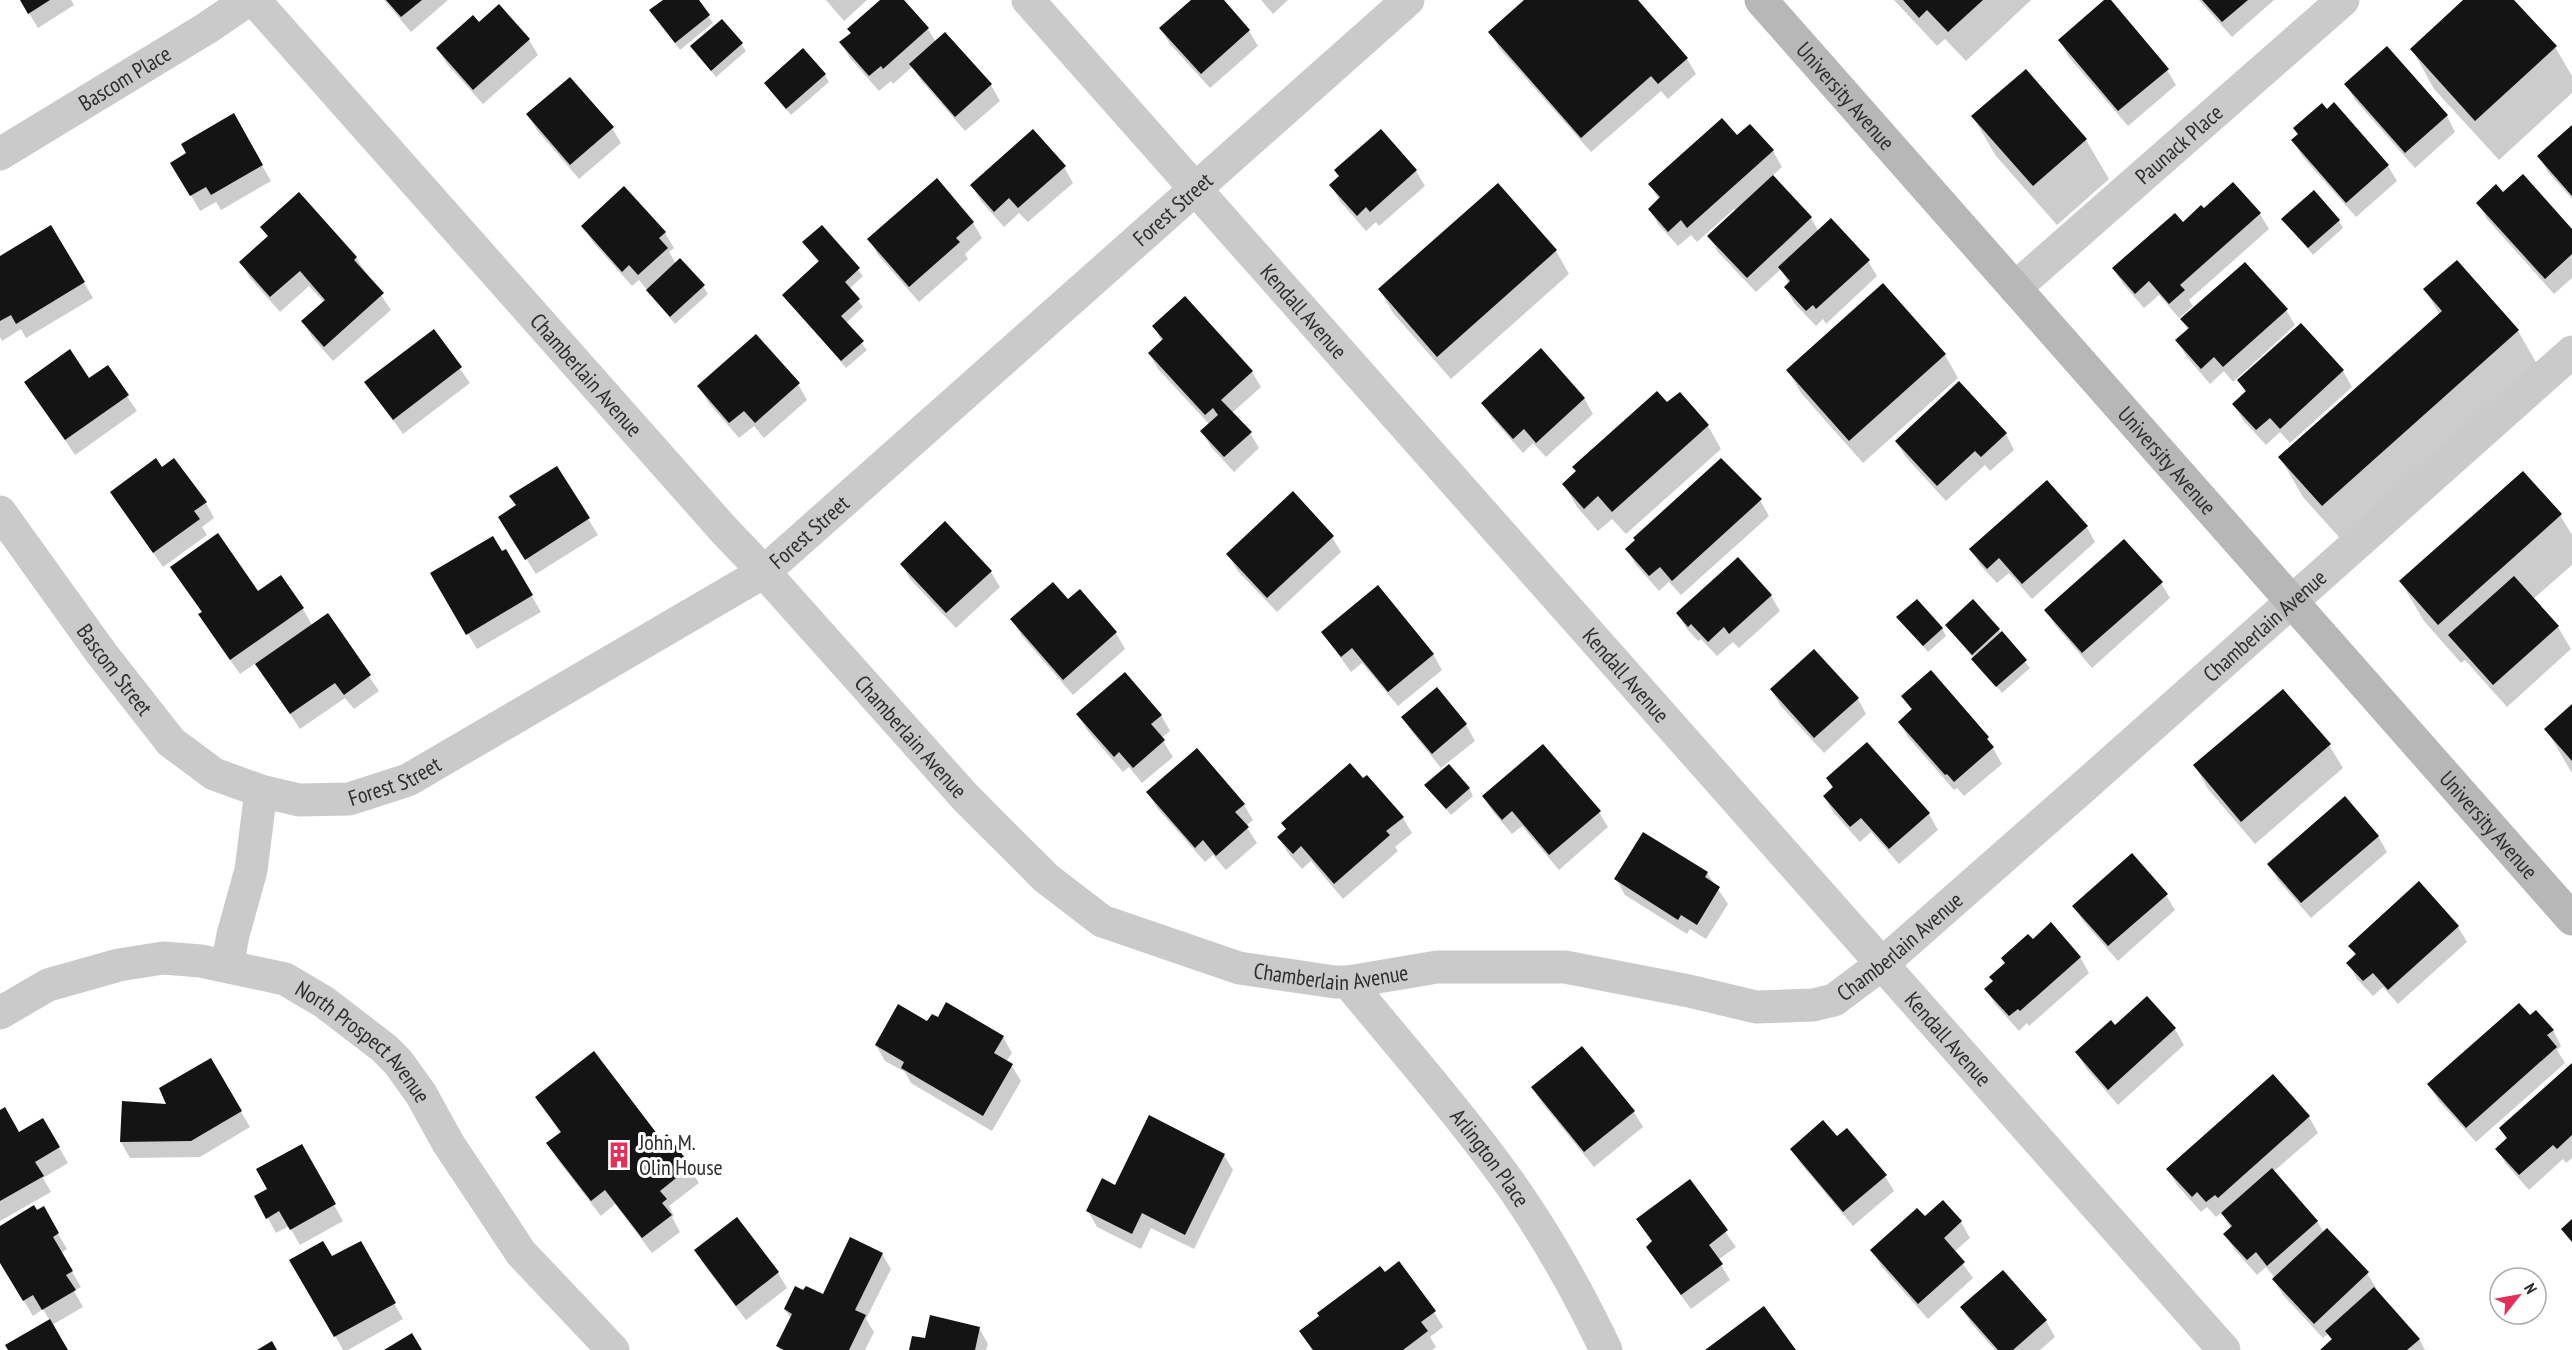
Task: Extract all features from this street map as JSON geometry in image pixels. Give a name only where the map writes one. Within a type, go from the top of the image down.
[{"type":"street","name":"Bascom Place","points":[[0,154],[248,0]]},
{"type":"street","name":"Chamberlain Avenue","points":[[254,0],[724,530],[965,797],[1046,878],[1102,921],[1239,968],[1348,982],[1437,967],[1565,967],[1689,991],[1756,1007],[1813,1005],[1834,1000],[1882,964],[2572,352]]},
{"type":"street","name":"Kendall Avenue","points":[[1028,0],[2224,1350]]},
{"type":"street","name":"Forest Street","points":[[261,791],[299,800],[349,799],[408,780],[764,572],[1408,0]]},
{"type":"street","name":"University Avenue","points":[[1761,0],[2292,602],[2569,909]]},
{"type":"street","name":"Paunack Place","points":[[2015,288],[2343,0]]},
{"type":"street","name":"Bascom Street","points":[[0,512],[102,654],[171,742],[214,774],[261,791]]},
{"type":"street","points":[[227,966],[250,870],[261,791]]},
{"type":"street","name":"North Prospect Avenue","points":[[0,1013],[48,985],[119,965],[163,958],[201,961],[285,979],[324,1002],[384,1048],[398,1062],[421,1094],[448,1143],[521,1253],[613,1350]]},
{"type":"street","name":"Arlington Place","points":[[1348,982],[1492,1158],[1524,1204],[1584,1304],[1606,1350]]},
{"type":"building","points":[[20,0],[50,0],[28,14]]},
{"type":"building","points":[[386,0],[422,0],[401,17]]},
{"type":"building","points":[[663,0],[699,0],[710,15],[675,43],[649,10]]},
{"type":"building","points":[[880,0],[904,0],[929,28],[883,69],[881,66],[869,76],[839,42],[851,33],[847,29]]},
{"type":"building","points":[[1191,0],[1224,0],[1250,30],[1201,74],[1159,28]]},
{"type":"building","points":[[1524,0],[1638,0],[1688,58],[1658,84],[1651,76],[1581,138],[1488,32]]},
{"type":"building","points":[[1903,0],[1983,0],[1948,32],[1927,10],[1919,18]]},
{"type":"building","points":[[2104,0],[2111,0],[2169,69],[2118,111],[2058,40]]},
{"type":"building","points":[[2202,0],[2248,0],[2222,22]]},
{"type":"building","points":[[2463,0],[2514,0],[2557,46],[2475,121],[2410,49]]},
{"type":"building","points":[[499,4],[530,39],[473,90],[436,48],[473,15],[479,22]]},
{"type":"building","points":[[722,19],[743,43],[711,71],[690,46]]},
{"type":"building","points":[[945,32],[992,84],[955,117],[909,64]]},
{"type":"building","points":[[2387,46],[2448,115],[2405,153],[2344,84]]},
{"type":"building","points":[[803,48],[826,74],[786,109],[764,83]]},
{"type":"building","points":[[2026,69],[2087,139],[2033,186],[1971,116]]},
{"type":"building","points":[[570,77],[614,127],[570,165],[526,114]]},
{"type":"building","points":[[2334,102],[2389,165],[2346,203],[2291,140],[2298,134],[2293,128],[2322,103],[2327,109]]},
{"type":"building","points":[[234,113],[263,165],[211,195],[206,187],[190,196],[170,163],[186,153],[181,144]]},
{"type":"building","points":[[1722,118],[1737,135],[1750,124],[1774,150],[1687,228],[1681,220],[1668,232],[1648,209],[1660,197],[1648,184]]},
{"type":"building","points":[[2572,125],[2572,196],[2537,156]]},
{"type":"building","points":[[1033,129],[1066,166],[1018,208],[1009,198],[994,212],[970,185]]},
{"type":"building","points":[[1381,129],[1417,170],[1370,212],[1366,207],[1357,216],[1329,185],[1339,176],[1334,170]]},
{"type":"building","points":[[2523,174],[2572,229],[2572,254],[2545,279],[2476,203],[2496,184],[2503,192]]},
{"type":"building","points":[[1773,175],[1812,217],[1747,278],[1707,236]]},
{"type":"building","points":[[937,178],[974,222],[956,238],[960,242],[909,287],[867,239]]},
{"type":"building","points":[[2233,182],[2261,213],[2180,285],[2185,290],[2169,304],[2149,281],[2135,294],[2112,268],[2175,213],[2183,222],[2201,205],[2204,208]]},
{"type":"building","points":[[1498,183],[1557,250],[1437,357],[1378,289]]},
{"type":"building","points":[[624,186],[666,232],[659,238],[668,248],[638,275],[629,265],[622,272],[581,226]]},
{"type":"building","points":[[2314,190],[2340,220],[2308,248],[2281,219]]},
{"type":"building","points":[[299,192],[357,257],[354,260],[384,293],[324,347],[301,321],[325,300],[300,271],[270,297],[239,262],[268,236],[260,227]]},
{"type":"building","points":[[1831,218],[1870,260],[1816,309],[1813,305],[1806,311],[1784,287],[1790,281],[1778,267]]},
{"type":"building","points":[[51,225],[85,282],[16,324],[11,315],[0,321],[0,256]]},
{"type":"building","points":[[822,225],[860,268],[845,282],[860,299],[841,316],[864,341],[841,361],[782,295],[819,261],[802,242]]},
{"type":"building","points":[[680,258],[705,285],[670,317],[646,290]]},
{"type":"building","points":[[2457,260],[2519,330],[2322,506],[2278,457],[2442,311],[2423,289]]},
{"type":"building","points":[[2245,262],[2288,309],[2223,367],[2214,357],[2201,369],[2175,340],[2189,328],[2180,319]]},
{"type":"building","points":[[1883,283],[1946,354],[1849,441],[1786,370]]},
{"type":"building","points":[[1185,296],[1253,371],[1221,400],[1252,432],[1224,457],[1200,431],[1218,415],[1213,408],[1205,415],[1148,353],[1163,339],[1152,326]]},
{"type":"building","points":[[2301,323],[2344,370],[2280,429],[2270,418],[2256,430],[2232,404],[2246,391],[2237,380]]},
{"type":"building","points":[[434,329],[462,367],[393,420],[364,382]]},
{"type":"building","points":[[756,334],[800,383],[755,423],[744,411],[729,423],[697,386]]},
{"type":"building","points":[[1541,348],[1585,398],[1536,443],[1524,429],[1513,439],[1481,403]]},
{"type":"building","points":[[70,349],[89,378],[108,365],[129,395],[65,440],[24,382]]},
{"type":"building","points":[[1959,381],[2007,433],[1981,457],[1975,451],[1937,486],[1895,441]]},
{"type":"building","points":[[1657,391],[1667,402],[1680,392],[1709,425],[1612,512],[1598,496],[1584,509],[1562,484],[1576,471],[1572,467]]},
{"type":"building","points":[[156,458],[162,467],[174,458],[207,502],[194,511],[200,519],[153,553],[110,492]]},
{"type":"building","points":[[1721,458],[1762,499],[1672,581],[1660,567],[1649,576],[1625,549],[1635,540],[1633,538]]},
{"type":"building","points":[[557,466],[590,518],[525,560],[498,517],[516,505],[509,496]]},
{"type":"building","points":[[2523,471],[2562,514],[2438,625],[2399,581]]},
{"type":"building","points":[[2047,480],[2088,526],[2022,584],[1999,558],[1987,569],[1969,549]]},
{"type":"building","points":[[1293,491],[1334,536],[1267,598],[1226,554]]},
{"type":"building","points":[[945,521],[992,571],[946,613],[900,564]]},
{"type":"building","points":[[218,533],[258,591],[281,575],[304,608],[230,660],[198,614],[202,612],[170,567]]},
{"type":"building","points":[[493,536],[502,551],[506,549],[533,595],[466,635],[430,573]]},
{"type":"building","points":[[2124,539],[2163,582],[2082,653],[2044,610]]},
{"type":"building","points":[[1738,557],[1772,595],[1729,634],[1724,627],[1708,642],[1691,624],[1688,627],[1676,613]]},
{"type":"building","points":[[2514,576],[2559,626],[2493,685],[2448,635]]},
{"type":"building","points":[[1053,582],[1068,599],[1080,589],[1117,632],[1063,680],[1010,619]]},
{"type":"building","points":[[1378,585],[1434,654],[1388,692],[1352,648],[1341,657],[1321,632]]},
{"type":"building","points":[[1917,599],[1943,628],[1923,646],[1896,617]]},
{"type":"building","points":[[1973,599],[2000,629],[1972,655],[1945,625]]},
{"type":"building","points":[[328,613],[371,675],[344,695],[335,683],[290,714],[255,664]]},
{"type":"building","points":[[2002,631],[2027,660],[1996,687],[1971,659]]},
{"type":"building","points":[[1814,649],[1859,698],[1814,738],[1770,689]]},
{"type":"building","points":[[1931,670],[1989,737],[1987,739],[1994,747],[1954,782],[1947,774],[1945,775],[1898,722],[1912,709],[1901,696]]},
{"type":"building","points":[[1125,672],[1162,715],[1151,724],[1165,740],[1133,768],[1119,752],[1114,757],[1076,714]]},
{"type":"building","points":[[1437,687],[1467,724],[1432,754],[1401,717]]},
{"type":"building","points":[[2283,689],[2331,744],[2241,822],[2193,765]]},
{"type":"building","points":[[2572,704],[2572,761],[2544,729]]},
{"type":"building","points":[[1867,742],[1930,813],[1889,849],[1861,818],[1850,827],[1823,796],[1833,787],[1826,778]]},
{"type":"building","points":[[1543,744],[1601,811],[1549,855],[1512,811],[1502,820],[1482,796]]},
{"type":"building","points":[[1197,748],[1245,804],[1235,812],[1249,827],[1216,856],[1203,840],[1195,848],[1146,792]]},
{"type":"building","points":[[1350,763],[1363,778],[1367,775],[1404,817],[1386,831],[1390,835],[1334,884],[1301,846],[1293,854],[1277,837],[1286,829],[1281,823]]},
{"type":"building","points":[[1449,764],[1470,788],[1446,809],[1424,785]]},
{"type":"building","points":[[2345,796],[2379,836],[2301,903],[2267,864]]},
{"type":"building","points":[[1643,832],[1708,872],[1705,877],[1720,887],[1697,925],[1681,915],[1678,920],[1614,879]]},
{"type":"building","points":[[2132,853],[2168,894],[2108,946],[2072,906]]},
{"type":"building","points":[[2419,881],[2459,926],[2388,990],[2373,973],[2363,981],[2346,963],[2356,954],[2348,946]]},
{"type":"building","points":[[2051,922],[2081,957],[2020,1011],[2018,1009],[2009,1016],[1984,989],[1993,981],[1989,977],[2005,963],[2001,958],[2028,934],[2033,939]]},
{"type":"building","points":[[2147,996],[2176,1028],[2108,1090],[2075,1052],[2111,1020],[2115,1025]]},
{"type":"building","points":[[946,1002],[1004,1036],[994,1053],[1013,1064],[983,1116],[901,1068],[904,1062],[875,1045],[898,1004],[927,1021],[932,1014],[938,1017]]},
{"type":"building","points":[[2519,1003],[2530,1015],[2536,1010],[2554,1030],[2547,1035],[2557,1047],[2466,1128],[2427,1084]]},
{"type":"building","points":[[1582,1046],[1635,1111],[1584,1152],[1531,1087]]},
{"type":"building","name":"John M. Olin House","points":[[594,1051],[661,1139],[667,1134],[691,1166],[660,1191],[667,1199],[662,1203],[672,1215],[642,1238],[605,1190],[591,1201],[546,1143],[561,1132],[535,1097]]},
{"type":"building","points":[[211,1058],[242,1111],[191,1141],[120,1142],[122,1101],[166,1104],[159,1088]]},
{"type":"building","points":[[2572,1063],[2572,1135],[2557,1149],[2553,1145],[2519,1175],[2495,1149],[2507,1138],[2499,1128]]},
{"type":"building","points":[[2273,1074],[2310,1116],[2218,1198],[2215,1195],[2206,1202],[2197,1192],[2192,1197],[2166,1169]]},
{"type":"building","points":[[5,1107],[19,1132],[43,1118],[60,1147],[35,1162],[44,1176],[0,1201],[0,1110]]},
{"type":"building","points":[[1149,1115],[1225,1154],[1185,1235],[1142,1213],[1132,1234],[1086,1211],[1102,1178],[1115,1185]]},
{"type":"building","points":[[1823,1120],[1837,1136],[1847,1128],[1887,1175],[1843,1212],[1790,1149]]},
{"type":"building","points":[[302,1144],[336,1204],[290,1230],[279,1211],[266,1219],[254,1196],[267,1189],[256,1169]]},
{"type":"building","points":[[2272,1168],[2318,1221],[2267,1266],[2256,1252],[2247,1260],[2223,1234],[2232,1226],[2221,1213]]},
{"type":"building","points":[[1690,1179],[1728,1230],[1709,1245],[1723,1264],[1681,1295],[1646,1247],[1652,1241],[1636,1219]]},
{"type":"building","points":[[1943,1200],[1962,1221],[1944,1238],[1965,1262],[1918,1304],[1870,1250],[1917,1208],[1925,1216]]},
{"type":"building","points":[[34,1205],[37,1210],[44,1206],[59,1233],[53,1237],[73,1271],[66,1275],[76,1290],[42,1310],[33,1295],[23,1301],[0,1263],[0,1226]]},
{"type":"building","points":[[737,1217],[779,1272],[736,1306],[694,1250]]},
{"type":"building","points":[[2572,1219],[2572,1242],[2561,1229]]},
{"type":"building","points":[[2327,1228],[2369,1272],[2314,1324],[2272,1279]]},
{"type":"building","points":[[850,1237],[883,1253],[855,1310],[866,1315],[849,1350],[784,1350],[776,1346],[792,1314],[784,1309],[795,1286],[803,1290],[806,1286],[823,1294]]},
{"type":"building","points":[[323,1241],[332,1256],[361,1241],[396,1303],[334,1337],[289,1260]]},
{"type":"building","points":[[1399,1261],[1436,1311],[1421,1322],[1428,1331],[1403,1350],[1313,1350],[1299,1331],[1319,1316],[1317,1313],[1380,1266],[1385,1272]]},
{"type":"building","points":[[2003,1270],[2047,1320],[2013,1350],[1998,1350],[1960,1307]]},
{"type":"building","points":[[2374,1287],[2420,1339],[2407,1350],[2320,1350],[2332,1339],[2325,1331]]},
{"type":"building","points":[[1764,1306],[1796,1350],[1705,1350]]},
{"type":"building","points":[[930,1315],[980,1327],[975,1350],[909,1350],[912,1336],[925,1338]]},
{"type":"building","points":[[50,1319],[68,1350],[8,1350],[5,1345]]},
{"type":"building","points":[[412,1333],[422,1350],[384,1350]]},
{"type":"building","points":[[272,1341],[277,1350],[257,1350]]},
{"type":"place","name":"John M. Olin House","points":[[619,1155]]}]
